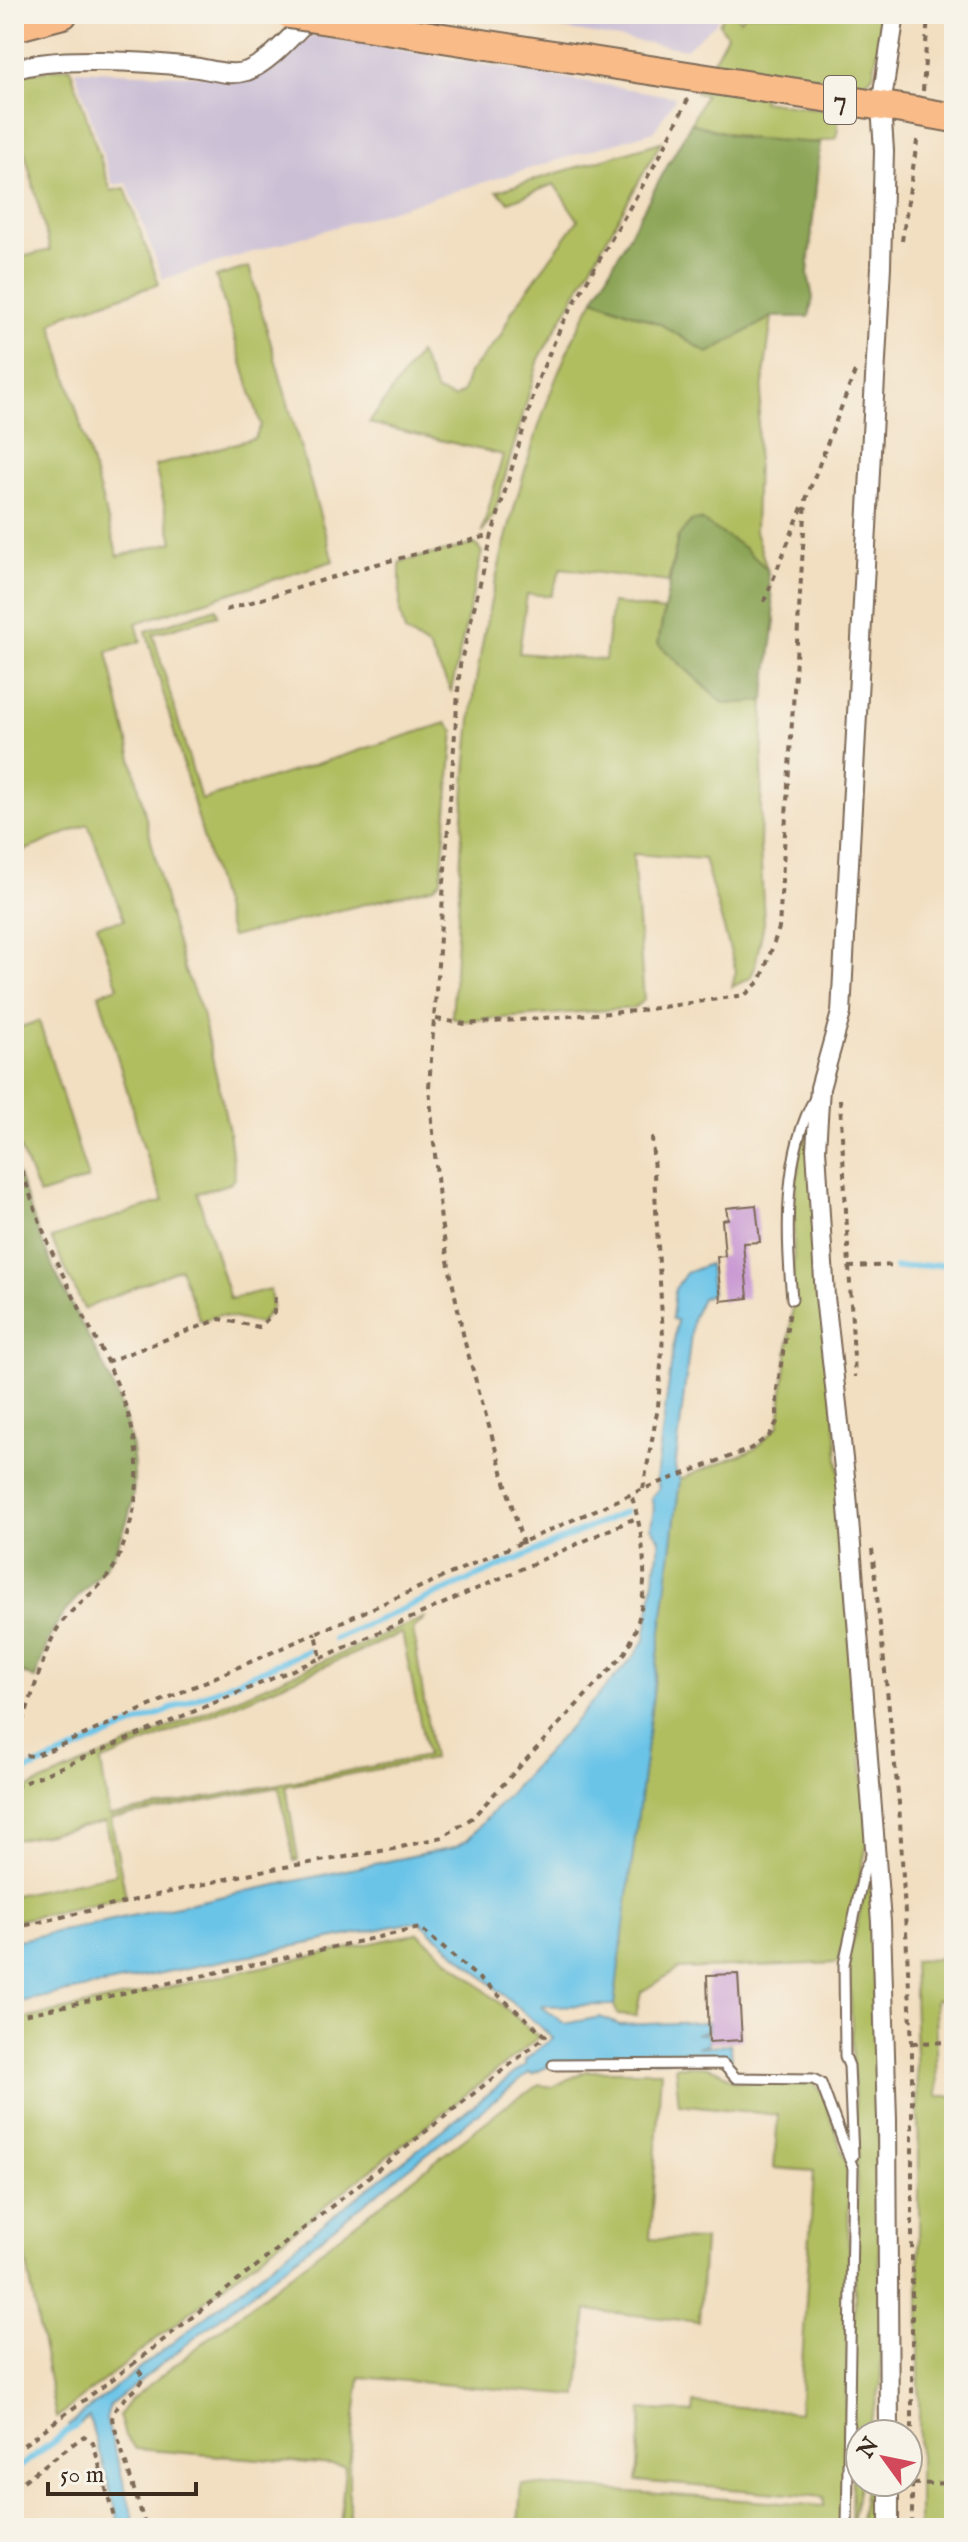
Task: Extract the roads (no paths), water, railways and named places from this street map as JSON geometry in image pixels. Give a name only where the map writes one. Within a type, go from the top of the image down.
[{"type":"main road","points":[[14,27],[63,14]]},
{"type":"main road","name":"7","points":[[289,14],[954,118]]},
{"type":"street","points":[[14,70],[26,65],[93,62],[191,67],[229,73],[247,71],[313,14]]},
{"type":"street","points":[[889,2418],[887,2120],[876,1847],[847,1495],[822,1256],[816,1149],[820,1088],[841,1013],[882,250],[884,151],[881,106],[895,14]]},
{"type":"street","points":[[889,2498],[889,2528]]},
{"type":"lane","points":[[792,1299],[787,1246],[794,1149],[802,1120],[820,1088]]},
{"type":"lane","points":[[847,2528],[853,2168],[849,2066],[845,2056],[844,1964],[864,1871],[876,1847]]},
{"type":"lane","points":[[553,2065],[692,2062],[723,2064],[736,2078],[813,2079],[827,2092],[853,2168]]},
{"type":"water","points":[[709,1264],[712,1293],[702,1298],[693,1317],[675,1469],[680,1479],[614,2005],[541,2006],[565,2024],[600,2017],[620,2025],[707,2022],[708,2031],[695,2034],[708,2034],[709,2043],[697,2047],[730,2044],[732,2058],[555,2063],[532,2074],[530,2072],[110,2405],[106,2419],[136,2528],[121,2528],[89,2417],[72,2430],[68,2425],[525,2065],[525,2060],[553,2038],[419,1921],[14,2003],[14,1941],[454,1847],[468,1839],[636,1654],[645,1640],[660,1539],[651,1527],[654,1509],[651,1498],[659,1488],[656,1479],[677,1320],[672,1319],[675,1289],[686,1273]]},
{"type":"waterway","points":[[896,1268],[954,1263]]},
{"type":"waterway","points":[[334,1639],[625,1512]]},
{"type":"waterway","points":[[14,1776],[307,1651]]},
{"type":"waterway","points":[[14,2471],[77,2424]]}]
